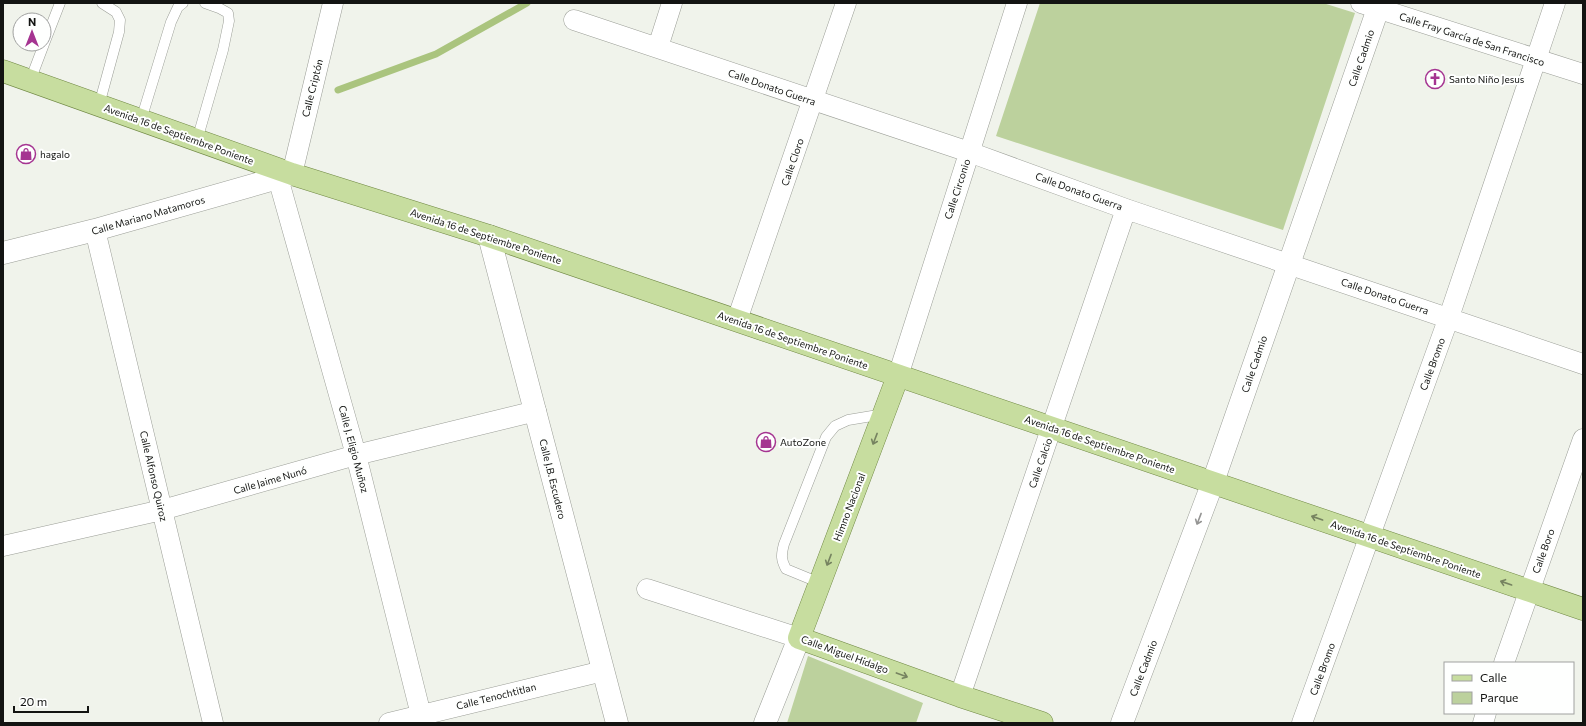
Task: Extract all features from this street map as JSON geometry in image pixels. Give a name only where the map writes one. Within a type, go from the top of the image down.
[{"type":"main road","name":"Avenida 16 de Septiembre Poniente","points":[[3,71],[197,140],[285,176],[489,236],[1583,609]]},
{"type":"main road","name":"Himno Nacional","points":[[799,638],[898,376]]},
{"type":"main road","name":"Calle Miguel Hidalgo","points":[[799,638],[960,696],[1042,723]]},
{"type":"street","name":"Calle Criptón","points":[[285,176],[333,3]]},
{"type":"street","points":[[658,47],[672,3]]},
{"type":"street","name":"Calle Cloro","points":[[737,320],[846,3]]},
{"type":"street","name":"Calle Circonio","points":[[898,376],[1017,3]]},
{"type":"street","name":"Calle Bromo","points":[[1302,723],[1449,317],[1555,3]]},
{"type":"street","name":"Calle Fray García de San Francisco","points":[[1373,5],[1583,74]]},
{"type":"street","name":"Calle Cadmio","points":[[1122,723],[1213,482],[1289,263],[1373,5]]},
{"type":"street","name":"Calle Donato Guerra","points":[[574,20],[969,152],[1126,208],[1583,364]]},
{"type":"street","name":"Calle Mariano Matamoros","points":[[3,253],[95,230],[285,176]]},
{"type":"street","name":"Calle J. Eligio Muñoz","points":[[285,176],[422,719]]},
{"type":"street","name":"Calle Calcio","points":[[960,696],[1126,208]]},
{"type":"street","name":"Calle Alfonso Quiroz","points":[[95,230],[213,723]]},
{"type":"street","name":"Calle J.B. Escudero","points":[[489,236],[617,723]]},
{"type":"street","name":"Calle Jaime Nunó","points":[[3,546],[162,510],[356,455],[536,411]]},
{"type":"street","name":"Calle Boro","points":[[1504,662],[1583,440]]},
{"type":"street","name":"Calle Miguel Hidalgo","points":[[647,589],[799,638]]},
{"type":"street","points":[[765,723],[799,638]]},
{"type":"street","name":"Calle Tenochtitlan","points":[[389,723],[422,719],[602,670]]},
{"type":"lane","points":[[52,24],[60,3]]},
{"type":"lane","points":[[99,105],[120,25],[116,12],[102,3]]},
{"type":"lane","points":[[141,120],[171,22],[178,7],[183,3]]},
{"type":"lane","points":[[197,140],[223,50],[229,21],[228,13],[205,3]]},
{"type":"lane","points":[[30,81],[41,52]]},
{"type":"lane","points":[[820,583],[786,570],[782,562],[781,555],[784,544],[826,437],[835,426],[848,420],[884,414]]},
{"type":"green space","points":[[1040,3],[1323,3],[1355,13],[1283,230],[996,136]]},
{"type":"green space","points":[[808,656],[923,703],[916,723],[787,723]]},
{"type":"waterway","points":[[338,90],[436,54],[527,3]]},
{"type":"place","name":"Santo Niño Jesus","points":[[1435,79]]},
{"type":"place","name":"hagalo","points":[[26,154]]},
{"type":"place","name":"AutoZone","points":[[766,442]]}]
